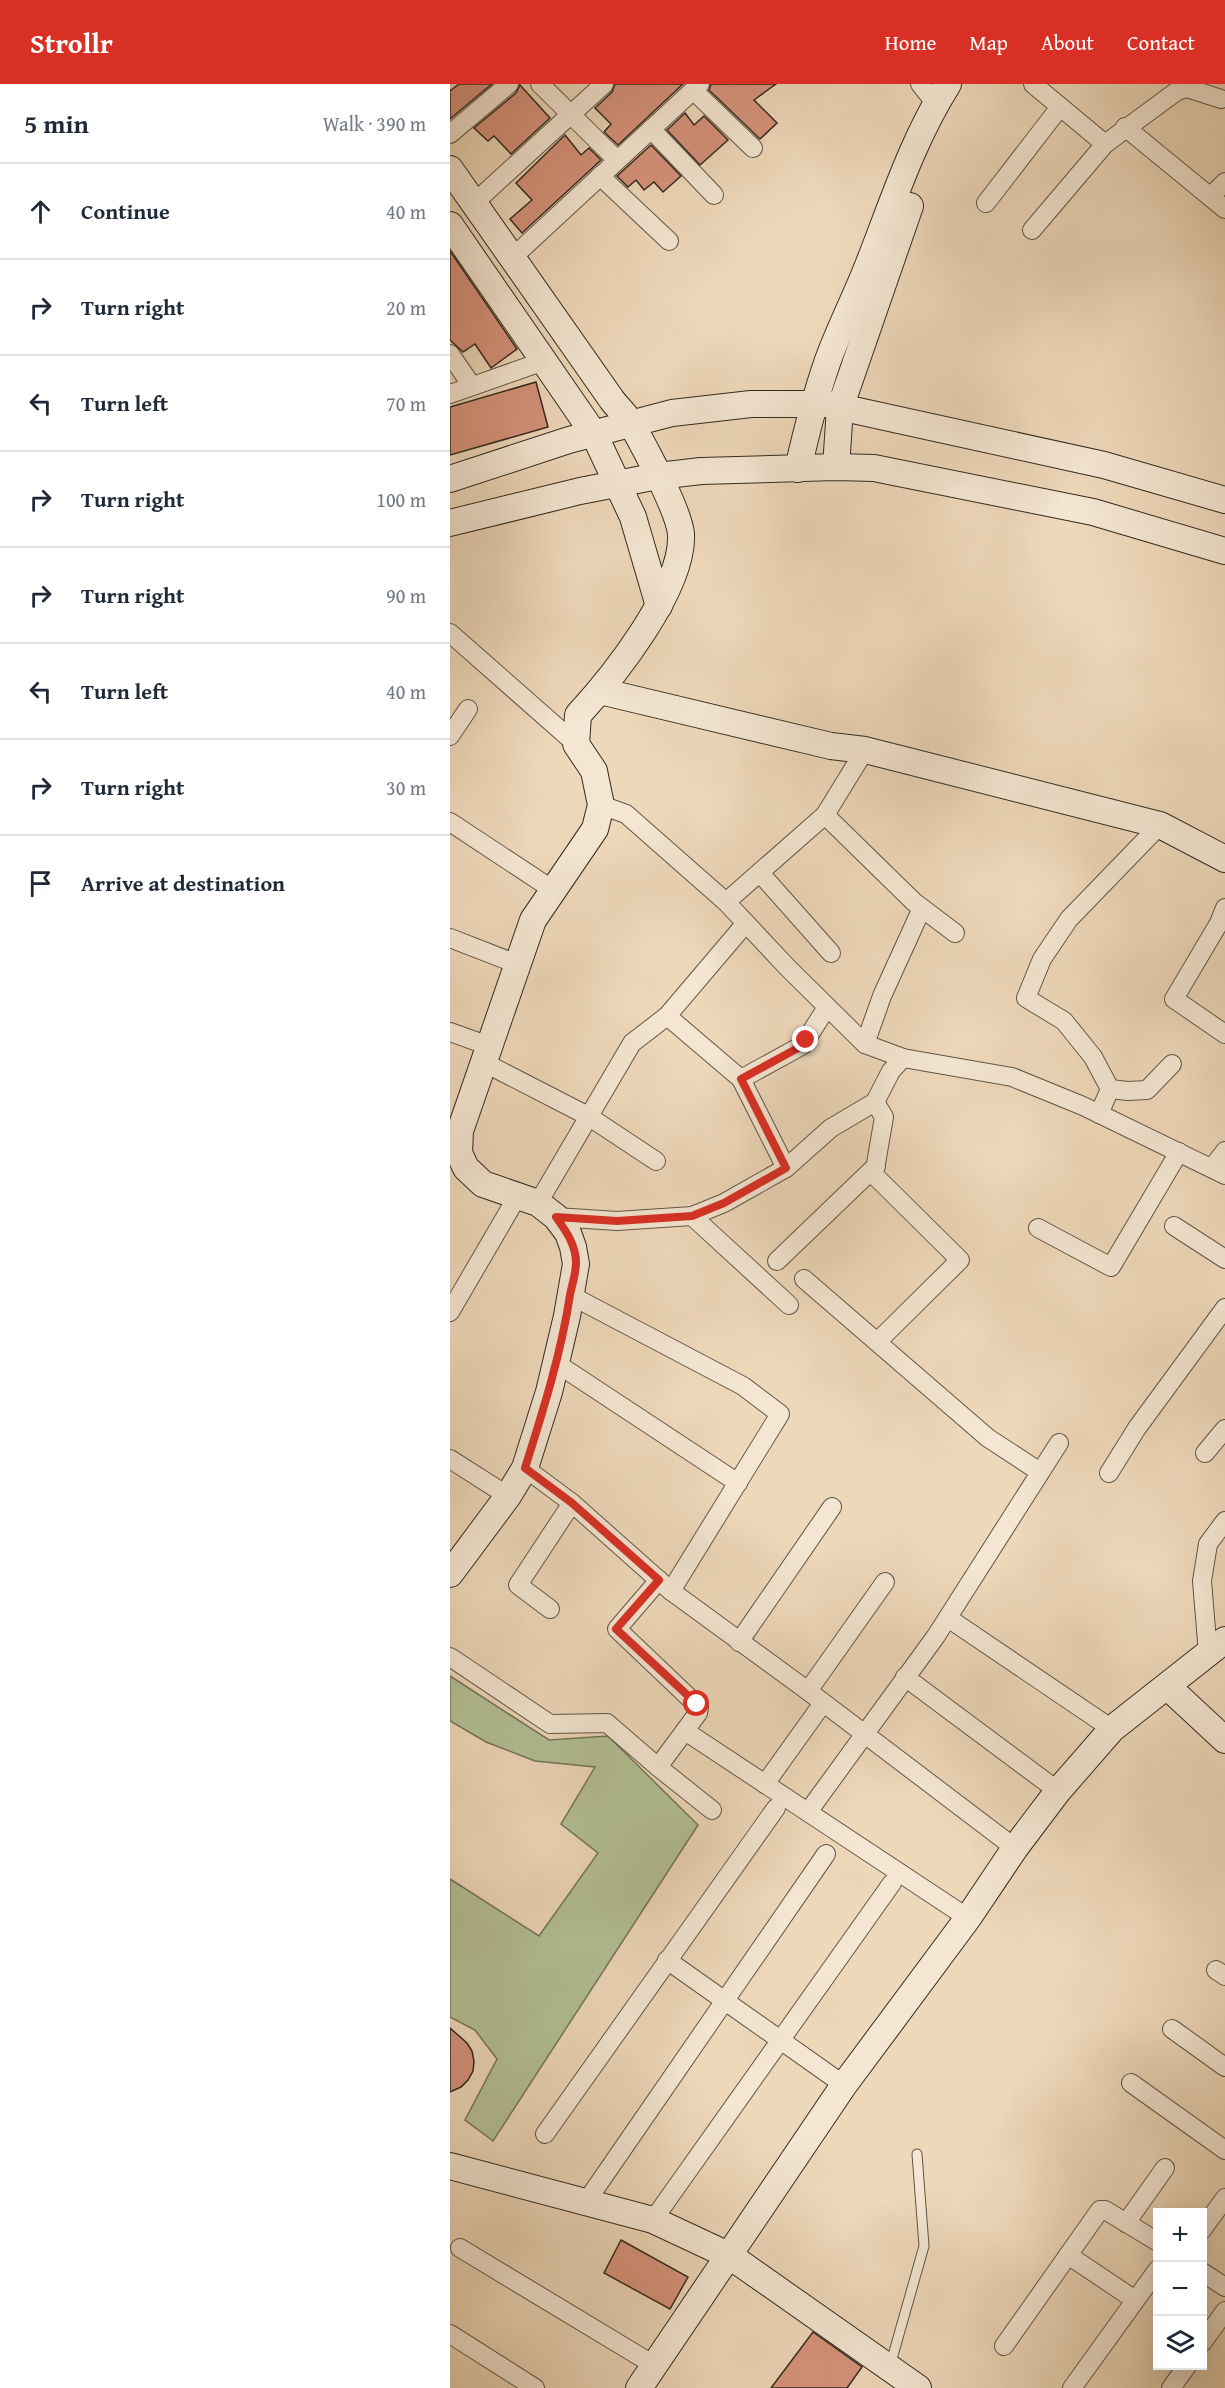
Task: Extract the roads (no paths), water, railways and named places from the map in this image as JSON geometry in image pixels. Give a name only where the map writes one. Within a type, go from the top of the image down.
[{"type":"street","points":[[450,134],[509,84]]},
{"type":"street","points":[[540,84],[617,160]]},
{"type":"street","points":[[474,203],[604,84]]},
{"type":"street","points":[[798,469],[827,361],[858,294],[912,153],[942,94],[920,84]]},
{"type":"street","points":[[836,467],[840,408],[925,164],[942,123],[967,84]]},
{"type":"street","points":[[1033,84],[1105,144]]},
{"type":"street","points":[[513,257],[696,87],[753,148]]},
{"type":"street","points":[[1032,230],[1105,144],[1125,127],[1182,89],[1221,97]]},
{"type":"street","points":[[986,203],[1060,107]]},
{"type":"street","points":[[1125,127],[1225,209]]},
{"type":"street","points":[[651,129],[714,195]]},
{"type":"street","points":[[450,169],[631,424],[676,514],[681,534],[679,556],[659,606],[645,631],[600,691],[578,715],[576,744]]},
{"type":"street","points":[[600,176],[669,241]]},
{"type":"street","points":[[1210,197],[1225,182]]},
{"type":"street","points":[[450,225],[594,434],[633,517],[659,606]]},
{"type":"street","points":[[450,354],[472,386]]},
{"type":"street","points":[[450,394],[544,360]]},
{"type":"street","points":[[450,479],[594,434],[672,413],[740,405],[814,404],[1104,465],[1225,500]]},
{"type":"street","points":[[450,523],[617,483],[658,476],[701,471],[874,468],[1093,512],[1225,551]]},
{"type":"street","points":[[450,633],[576,744],[594,771],[601,806],[595,829],[533,920],[486,1054],[455,1130],[459,1153],[458,1170],[483,1184],[537,1206],[617,1221],[692,1216],[724,1203],[786,1168],[831,1128],[875,1102],[891,1071],[903,1058]]},
{"type":"street","points":[[600,691],[831,746],[865,750],[1160,825],[1225,858]]},
{"type":"street","points":[[450,736],[468,709]]},
{"type":"street","points":[[726,902],[825,815],[865,750]]},
{"type":"street","points":[[601,806],[626,814],[726,902],[865,1044],[903,1058],[1012,1077],[1099,1114],[1218,1172],[1225,1151]]},
{"type":"street","points":[[825,815],[922,908],[955,933]]},
{"type":"street","points":[[450,822],[553,890]]},
{"type":"street","points":[[1110,1089],[1093,1057],[1064,1021],[1026,998],[1042,959],[1069,919],[1160,825]]},
{"type":"street","points":[[760,873],[831,953]]},
{"type":"street","points":[[865,1044],[882,996],[922,908]]},
{"type":"street","points":[[1225,908],[1219,923],[1174,999],[1225,1034]]},
{"type":"street","points":[[450,1312],[537,1206],[632,1043],[667,1016],[746,923]]},
{"type":"street","points":[[450,938],[517,964]]},
{"type":"street","points":[[741,1079],[802,1045],[827,1007]]},
{"type":"street","points":[[667,1016],[741,1079],[786,1168]]},
{"type":"street","points":[[450,1032],[588,1116],[656,1161]]},
{"type":"street","points":[[1110,1089],[1147,1090],[1172,1064]]},
{"type":"street","points":[[1099,1114],[1110,1089]]},
{"type":"street","points":[[875,1102],[884,1117],[874,1175],[960,1260],[877,1342]]},
{"type":"street","points":[[1038,1228],[1111,1267],[1179,1152]]},
{"type":"street","points":[[777,1261],[876,1166]]},
{"type":"street","points":[[452,1567],[508,1496],[525,1468],[556,1363],[576,1264],[573,1247],[567,1233],[537,1206]]},
{"type":"street","points":[[692,1216],[789,1305]]},
{"type":"street","points":[[1174,1226],[1225,1259]]},
{"type":"street","points":[[804,1279],[988,1438],[1040,1472]]},
{"type":"street","points":[[570,1295],[743,1386],[780,1414],[738,1483],[665,1585],[616,1629],[697,1704],[699,1710],[658,1767]]},
{"type":"street","points":[[1108,1473],[1137,1428],[1225,1308]]},
{"type":"street","points":[[556,1363],[738,1483]]},
{"type":"street","points":[[1205,1453],[1225,1429]]},
{"type":"street","points":[[808,1812],[948,1618],[1059,1443]]},
{"type":"street","points":[[450,1459],[508,1496]]},
{"type":"street","points":[[525,1468],[572,1503],[665,1585],[739,1642],[864,1732],[1015,1848]]},
{"type":"street","points":[[550,1609],[518,1585],[572,1503]]},
{"type":"street","points":[[739,1642],[832,1507]]},
{"type":"street","points":[[639,2388],[844,2085],[968,1918],[1015,1848],[1058,1791],[1112,1729],[1168,1688],[1216,1646],[1202,1581],[1208,1544],[1225,1521]]},
{"type":"street","points":[[808,1691],[885,1582]]},
{"type":"street","points":[[948,1618],[1112,1729]]},
{"type":"street","points":[[450,1657],[550,1724],[607,1723],[712,1810]]},
{"type":"street","points":[[905,1677],[1058,1791]]},
{"type":"street","points":[[1168,1688],[1225,1740]]},
{"type":"street","points":[[765,1784],[823,1702]]},
{"type":"street","points":[[685,1731],[968,1918]]},
{"type":"street","points":[[544,2134],[776,1808]]},
{"type":"street","points":[[586,2202],[826,1854]]},
{"type":"street","points":[[652,2220],[892,1883]]},
{"type":"street","points":[[667,1960],[844,2085]]},
{"type":"street","points":[[1172,2029],[1225,2067]]},
{"type":"street","points":[[1131,2082],[1225,2150]]},
{"type":"street","points":[[450,2166],[652,2220],[730,2256],[918,2388]]},
{"type":"street","points":[[1126,2223],[1165,2168]]},
{"type":"street","points":[[1207,2224],[1225,2198]]},
{"type":"street","points":[[1004,2346],[1100,2210],[1105,2210],[1153,2239]]},
{"type":"street","points":[[460,2248],[654,2365]]},
{"type":"street","points":[[1068,2255],[1135,2300]]},
{"type":"street","points":[[1207,2275],[1225,2287]]},
{"type":"street","points":[[1072,2388],[1153,2276]]},
{"type":"street","points":[[1207,2337],[1225,2311]]},
{"type":"street","points":[[450,2334],[535,2388]]},
{"type":"street","points":[[1171,2388],[1184,2370]]},
{"type":"lane","points":[[889,2367],[924,2246],[917,2154]]}]
